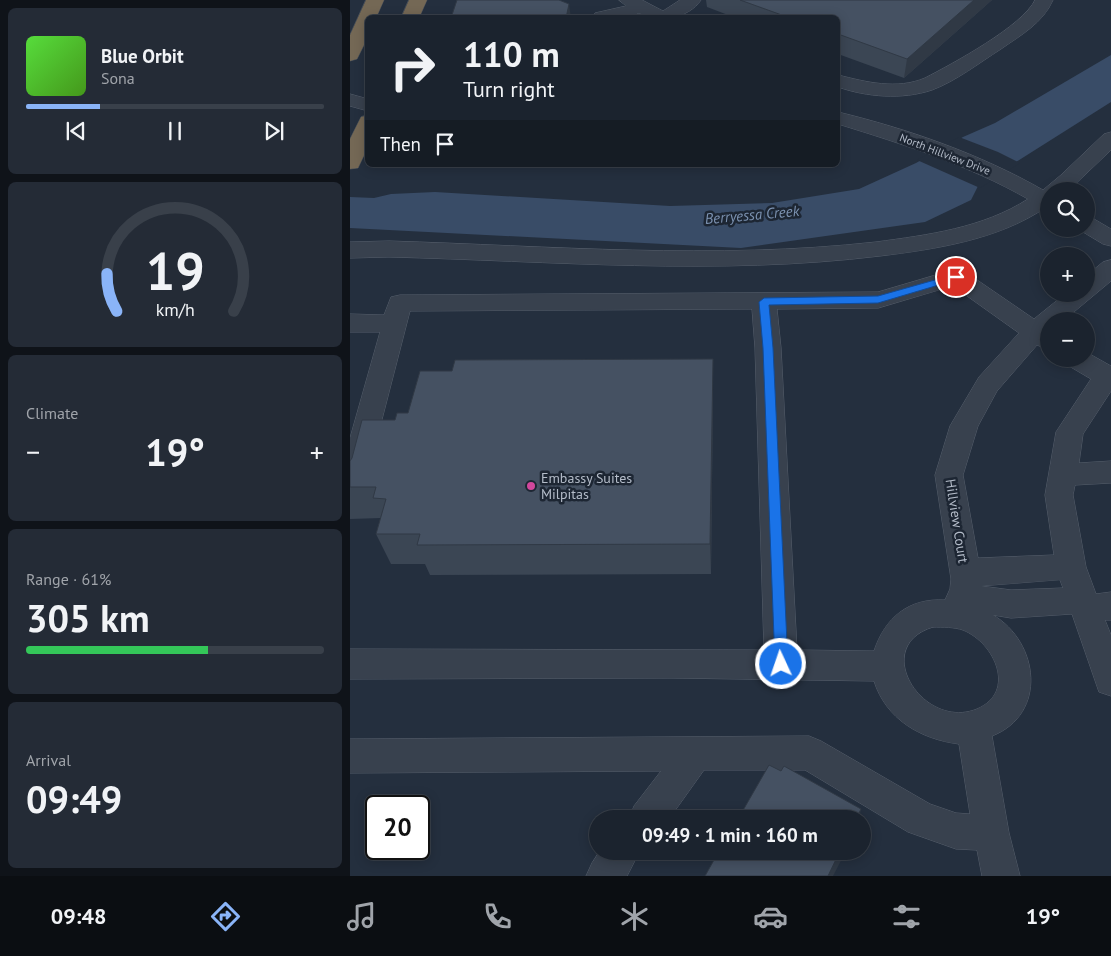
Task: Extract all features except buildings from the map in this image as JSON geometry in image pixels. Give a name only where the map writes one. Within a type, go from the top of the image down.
[{"type":"highway","points":[[368,15],[375,0]]},
{"type":"highway","points":[[411,15],[418,0]]},
{"type":"highway","points":[[350,55],[365,22]]},
{"type":"highway","points":[[350,163],[365,128]]},
{"type":"street","points":[[669,15],[692,0]]},
{"type":"street","points":[[840,82],[852,87],[882,90],[926,86],[984,51],[1037,14],[1044,0]]},
{"type":"street","points":[[610,15],[626,12],[634,3],[658,15]]},
{"type":"street","points":[[350,92],[365,89]]},
{"type":"street","points":[[350,100],[365,104]]},
{"type":"street","name":"North Hillview Drive","points":[[840,119],[909,139],[1040,193]]},
{"type":"street","points":[[1066,182],[1111,138]]},
{"type":"street","points":[[350,250],[389,249],[718,260],[849,253],[943,241],[992,226],[1012,217],[1040,198]]},
{"type":"street","points":[[1095,229],[1111,239]]},
{"type":"street","points":[[1095,281],[1111,268]]},
{"type":"street","points":[[350,489],[400,303],[878,300],[956,277],[1040,336]]},
{"type":"street","points":[[764,302],[768,348],[781,664]]},
{"type":"street","name":"Hillview Court","points":[[1065,312],[1074,302]]},
{"type":"street","points":[[350,323],[394,324]]},
{"type":"street","name":"Hillview Court","points":[[961,594],[949,474],[964,426],[988,384],[1040,339]]},
{"type":"street","points":[[1092,367],[1107,376],[1070,432],[1059,495],[1071,567],[1093,605],[1111,681]]},
{"type":"street","points":[[1062,475],[1111,472]]},
{"type":"street","points":[[961,594],[974,620],[993,632],[1006,648],[1014,667],[1015,685],[1009,702],[998,716],[981,726],[961,729],[940,726],[920,717],[903,704],[892,685],[887,666],[890,647],[899,631],[914,619],[933,613],[961,594],[1071,567]]},
{"type":"street","points":[[961,594],[1011,604],[1093,605]]},
{"type":"street","points":[[350,664],[781,664],[887,666]]},
{"type":"street","points":[[973,727],[991,834],[1001,876]]},
{"type":"street","points":[[350,756],[809,753],[922,819],[956,830],[991,834]]},
{"type":"street","points":[[654,810],[695,754]]},
{"type":"street","points":[[605,876],[616,860]]},
{"type":"water","name":"Berryessa Creek","points":[[1111,55],[1111,102],[978,186],[971,200],[925,222],[741,248],[350,228],[350,197],[374,198],[391,194],[435,192],[670,206],[772,203],[859,189],[995,123]]},
{"type":"pier","points":[[959,137],[1020,163],[980,188],[917,160]]},
{"type":"place","name":"Embassy Suites Milpitas","points":[[531,486]]},
{"type":"route","points":[[781,664],[768,348],[764,302],[878,300],[956,277]]}]
